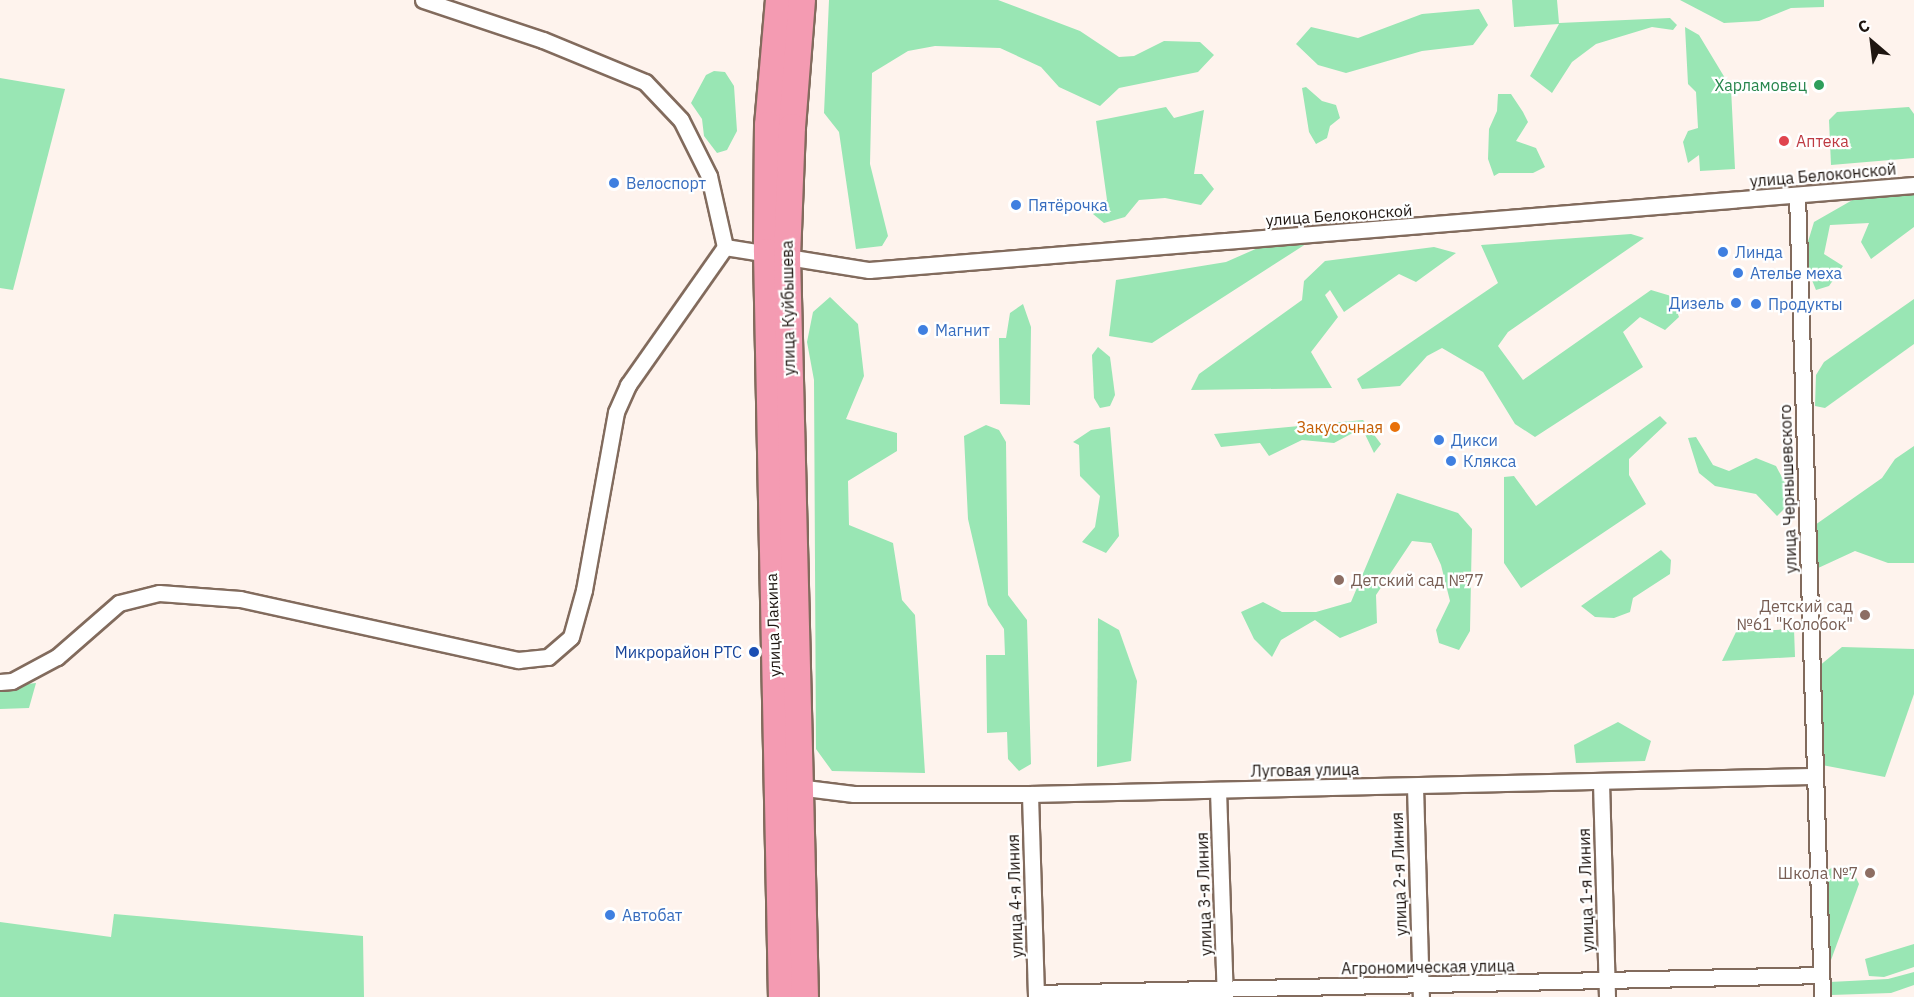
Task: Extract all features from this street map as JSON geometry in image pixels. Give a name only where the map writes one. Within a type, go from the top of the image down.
[{"type":"highway","name":"улица Куйбышева","points":[[779,0],[768,125],[777,254],[794,617]]},
{"type":"highway","name":"улица Куйбышева","points":[[777,254],[792,127],[802,0]]},
{"type":"highway","name":"улица Лакина","points":[[777,254],[782,997]]},
{"type":"highway","name":"улица Лакина","points":[[794,617],[797,787],[805,997]]},
{"type":"street","points":[[0,682],[12,681],[57,657],[119,603],[159,593],[240,599],[518,660],[548,657],[571,637],[616,412],[628,385],[725,247],[709,176],[681,120],[645,82],[543,40],[423,0]]},
{"type":"street","name":"улица Белоконской","points":[[725,247],[869,270],[1914,185]]},
{"type":"street","name":"улица Чернышевского","points":[[1797,195],[1813,776],[1822,997]]},
{"type":"street","name":"Луговая улица","points":[[797,787],[854,794],[1030,794],[1813,776]]},
{"type":"street","name":"улица 1-я Линия","points":[[1601,782],[1607,997]]},
{"type":"street","name":"улица 2-я Линия","points":[[1415,786],[1421,991]]},
{"type":"street","name":"улица 3-я Линия","points":[[1218,790],[1225,993]]},
{"type":"street","name":"улица 4-я Линия","points":[[1030,794],[1036,995]]},
{"type":"street","name":"Агрономическая улица","points":[[1036,995],[1421,991],[1606,981],[1821,975]]},
{"type":"green space","points":[[829,0],[998,0],[1080,31],[1119,57],[1134,56],[1164,41],[1200,42],[1214,55],[1198,72],[1119,88],[1100,106],[1059,87],[1041,67],[1000,48],[935,46],[908,51],[872,73],[870,164],[888,236],[882,246],[856,249],[839,132],[824,113]]},
{"type":"green space","points":[[1512,0],[1557,0],[1559,23],[1670,18],[1677,25],[1673,30],[1652,27],[1596,44],[1572,62],[1552,93],[1530,76],[1559,24],[1514,27]]},
{"type":"green space","points":[[1680,0],[1824,0],[1824,7],[1791,8],[1759,21],[1724,23]]},
{"type":"green space","points":[[1479,9],[1488,25],[1473,45],[1422,51],[1346,73],[1318,65],[1296,44],[1311,27],[1358,38],[1422,14]]},
{"type":"green space","points":[[1685,27],[1699,35],[1731,88],[1735,169],[1700,171],[1699,155],[1688,163],[1683,142],[1688,131],[1698,128],[1696,92],[1688,84]]},
{"type":"green space","points":[[714,71],[725,72],[734,86],[737,131],[727,150],[717,153],[704,136],[702,119],[691,103],[706,75]]},
{"type":"green space","points":[[0,78],[65,89],[13,290],[0,288]]},
{"type":"green space","points":[[1306,87],[1322,101],[1336,105],[1340,118],[1330,126],[1327,138],[1316,144],[1309,132],[1302,88]]},
{"type":"green space","points":[[1498,94],[1511,94],[1523,112],[1528,122],[1516,141],[1536,148],[1545,167],[1533,173],[1499,173],[1494,176],[1488,159],[1489,129],[1497,111]]},
{"type":"green space","points":[[1166,107],[1174,118],[1204,110],[1194,174],[1202,174],[1214,189],[1201,205],[1165,198],[1139,200],[1125,217],[1104,223],[1093,214],[1107,200],[1096,121]]},
{"type":"green space","points":[[1909,107],[1914,114],[1914,158],[1831,165],[1829,120],[1837,112]]},
{"type":"green space","points":[[1914,193],[1914,227],[1871,259],[1861,242],[1869,223],[1830,225],[1824,254],[1843,266],[1829,286],[1816,290],[1803,258],[1814,222],[1856,198]]},
{"type":"green space","points":[[1631,234],[1644,238],[1508,332],[1498,346],[1523,380],[1651,290],[1671,296],[1679,317],[1665,330],[1640,317],[1623,332],[1643,367],[1535,437],[1515,424],[1483,372],[1442,348],[1427,356],[1400,386],[1362,389],[1357,379],[1498,283],[1481,245]]},
{"type":"green space","points":[[1276,240],[1309,242],[1152,343],[1109,336],[1116,280],[1226,262]]},
{"type":"green space","points":[[1434,247],[1456,253],[1416,282],[1399,274],[1344,312],[1330,290],[1325,295],[1338,317],[1311,352],[1332,388],[1191,390],[1199,374],[1302,300],[1304,281],[1325,261]]},
{"type":"green space","points":[[830,297],[858,324],[864,376],[846,419],[897,433],[897,451],[848,481],[849,525],[893,543],[902,600],[915,615],[925,773],[832,771],[816,749],[814,380],[807,342],[813,312]]},
{"type":"green space","points":[[1914,299],[1914,344],[1825,408],[1815,406],[1816,375],[1824,362]]},
{"type":"green space","points":[[1023,304],[1031,327],[1030,405],[1000,404],[999,338],[1006,338],[1010,313]]},
{"type":"green space","points":[[1098,347],[1110,357],[1115,395],[1110,406],[1100,408],[1094,398],[1092,355]]},
{"type":"green space","points":[[1660,416],[1667,423],[1629,459],[1629,475],[1646,504],[1521,588],[1504,563],[1504,477],[1514,476],[1536,506]]},
{"type":"green space","points":[[1363,420],[1381,444],[1374,453],[1362,428],[1334,443],[1302,440],[1269,456],[1260,443],[1221,447],[1214,434]]},
{"type":"green space","points":[[986,425],[999,430],[1006,442],[1008,595],[1027,620],[1031,764],[1019,771],[1008,759],[1007,732],[987,733],[986,655],[1005,655],[1004,629],[988,605],[968,519],[964,436]]},
{"type":"green space","points":[[1110,427],[1119,536],[1106,553],[1082,542],[1095,527],[1100,496],[1080,476],[1079,445],[1073,442],[1091,430]]},
{"type":"green space","points":[[1696,437],[1713,465],[1729,471],[1756,458],[1776,466],[1787,487],[1785,508],[1777,516],[1756,494],[1715,486],[1699,473],[1688,438]]},
{"type":"green space","points":[[1914,446],[1914,563],[1888,563],[1855,551],[1816,569],[1815,525],[1882,478],[1895,459]]},
{"type":"green space","points":[[1397,493],[1458,513],[1472,529],[1470,631],[1459,650],[1439,643],[1436,630],[1450,601],[1441,565],[1431,543],[1412,541],[1376,595],[1377,623],[1340,638],[1315,620],[1281,640],[1272,657],[1254,639],[1241,612],[1263,602],[1282,612],[1316,612],[1351,602]]},
{"type":"green space","points":[[1661,550],[1671,560],[1670,574],[1633,598],[1630,612],[1614,618],[1595,617],[1581,606]]},
{"type":"green space","points":[[1098,618],[1119,630],[1137,681],[1131,761],[1097,767]]},
{"type":"green space","points":[[1794,629],[1795,657],[1722,661],[1736,632]]},
{"type":"green space","points":[[1842,647],[1914,649],[1914,694],[1885,777],[1822,765],[1818,667]]},
{"type":"green space","points":[[36,683],[29,708],[0,709],[0,687]]},
{"type":"green space","points":[[1618,722],[1651,741],[1645,761],[1576,763],[1574,745]]},
{"type":"green space","points":[[1833,867],[1853,871],[1859,884],[1831,960],[1825,964],[1825,872]]},
{"type":"green space","points":[[114,914],[363,936],[364,997],[0,997],[0,922],[111,937]]},
{"type":"green space","points":[[1914,944],[1914,967],[1884,977],[1869,976],[1865,959]]},
{"type":"green space","points":[[1914,972],[1914,985],[1891,993],[1831,995],[1830,982],[1888,979]]},
{"type":"place","name":"Харламовец","points":[[1819,85]]},
{"type":"place","name":"Аптека","points":[[1784,141]]},
{"type":"place","name":"Велоспорт","points":[[614,183]]},
{"type":"place","name":"Пятёрочка","points":[[1016,205]]},
{"type":"place","name":"Линда","points":[[1723,252]]},
{"type":"place","name":"Ателье меха","points":[[1738,273]]},
{"type":"place","name":"Дизель","points":[[1736,303]]},
{"type":"place","name":"Продукты","points":[[1756,304]]},
{"type":"place","name":"Магнит","points":[[923,330]]},
{"type":"place","name":"Закусочная","points":[[1395,427]]},
{"type":"place","name":"Дикси","points":[[1439,440]]},
{"type":"place","name":"Клякса","points":[[1451,461]]},
{"type":"place","name":"Детский сад №77","points":[[1339,580]]},
{"type":"place","name":"Детский сад №61 \"Колобок\"","points":[[1865,615]]},
{"type":"place","name":"Микрорайон РТС","points":[[754,652]]},
{"type":"place","name":"Школа №7","points":[[1870,873]]},
{"type":"place","name":"Автобат","points":[[610,915]]}]
